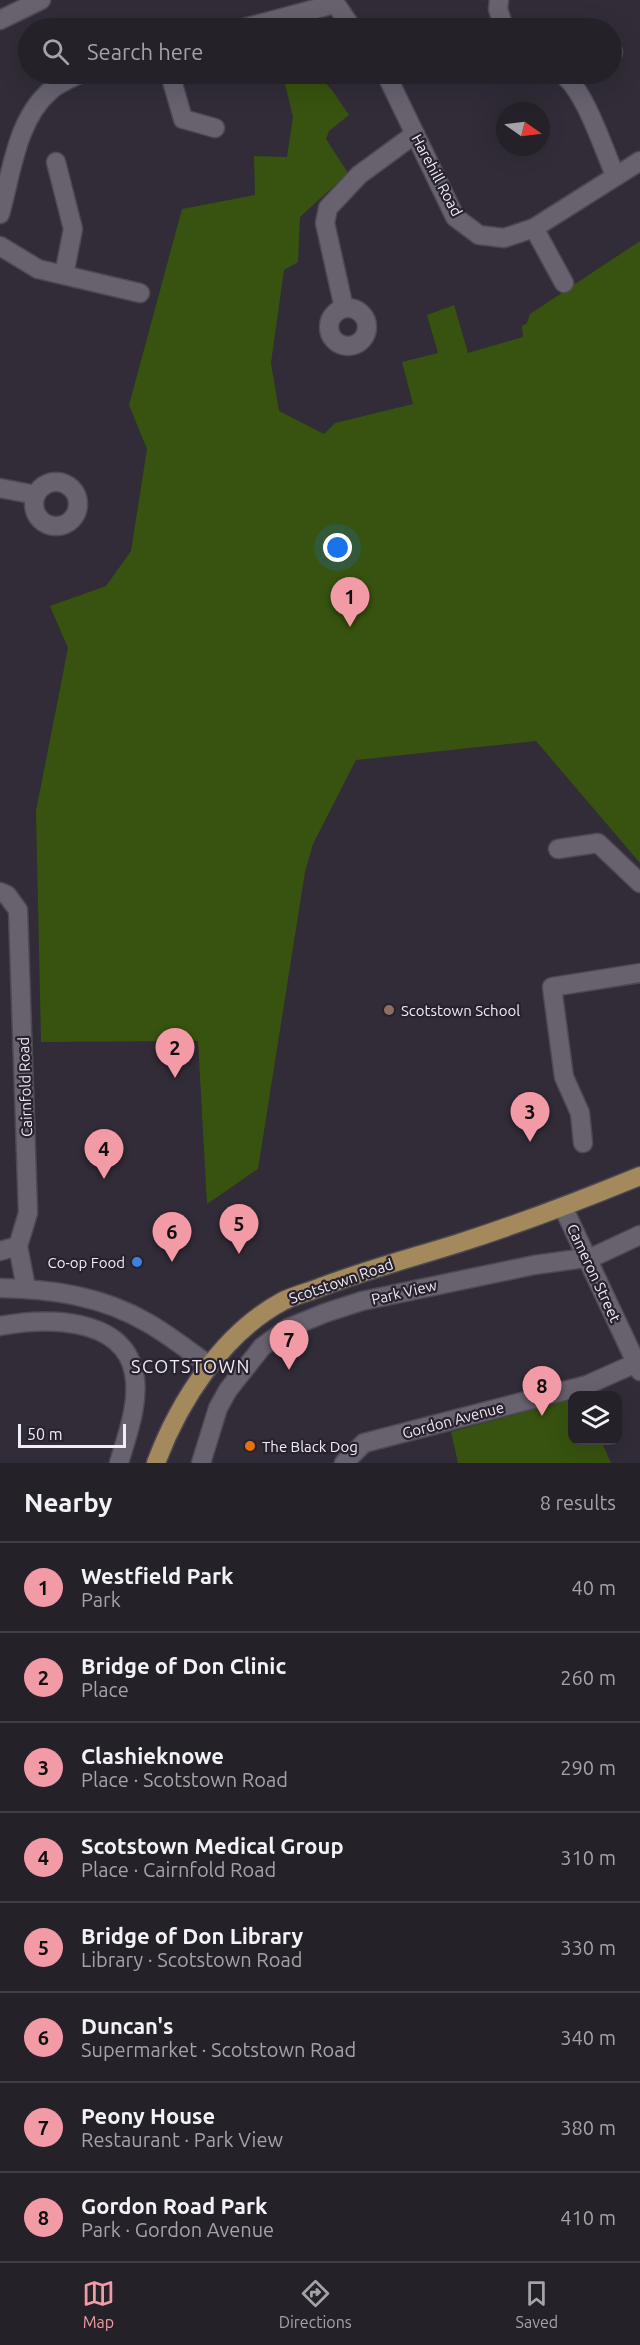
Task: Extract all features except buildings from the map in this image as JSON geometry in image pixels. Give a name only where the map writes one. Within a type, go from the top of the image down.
[{"type":"main road","name":"Scotstown Road","points":[[156,1463],[181,1406],[209,1365],[243,1330],[283,1302],[357,1273],[563,1208],[640,1176]]},
{"type":"street","points":[[499,0],[498,9],[501,18]]},
{"type":"street","points":[[0,20],[36,1]]},
{"type":"street","points":[[279,18],[334,2],[345,18]]},
{"type":"street","points":[[0,214],[24,125],[37,104],[52,89],[61,84]]},
{"type":"street","points":[[173,84],[183,119],[216,128]]},
{"type":"street","name":"Harehill Road","points":[[391,84],[455,217],[479,235],[504,238],[534,228],[640,161]]},
{"type":"street","points":[[574,84],[615,175]]},
{"type":"street","points":[[344,308],[325,223],[328,208],[359,175],[415,134]]},
{"type":"street","points":[[56,162],[73,229],[64,275]]},
{"type":"street","points":[[534,228],[564,283]]},
{"type":"street","points":[[0,246],[38,269],[140,293]]},
{"type":"street","points":[[0,488],[36,495]]},
{"type":"street","points":[[558,849],[598,843],[640,883]]},
{"type":"street","name":"Cairnfold Road","points":[[0,892],[7,895],[18,910],[28,1213],[18,1246],[26,1288]]},
{"type":"street","points":[[583,1143],[579,1113],[564,1077],[552,987],[640,973]]},
{"type":"street","name":"Cameron Street","points":[[563,1208],[638,1367]]},
{"type":"street","name":"Park View","points":[[201,1463],[218,1408],[228,1390],[262,1347],[288,1328],[363,1301],[456,1280],[588,1257],[640,1235]]},
{"type":"street","points":[[0,1251],[18,1246]]},
{"type":"street","points":[[0,1288],[26,1288],[67,1293],[107,1303],[150,1323],[209,1365]]},
{"type":"street","points":[[0,1326],[27,1321],[60,1322],[91,1327],[105,1333],[117,1343],[127,1356],[134,1376],[134,1406],[119,1463]]},
{"type":"street","name":"Gordon Avenue","points":[[345,1463],[364,1443],[587,1385],[638,1367]]},
{"type":"green space","points":[[285,84],[326,84],[349,115],[329,131],[326,139],[348,173],[300,217],[298,262],[284,270],[271,363],[279,411],[324,434],[335,423],[413,404],[402,362],[438,353],[427,315],[454,305],[468,353],[523,337],[522,326],[527,323],[530,314],[640,241],[640,863],[536,741],[356,760],[313,844],[305,872],[258,1169],[207,1204],[198,1041],[41,1042],[36,811],[68,648],[50,606],[106,586],[131,551],[147,449],[129,405],[182,209],[255,195],[254,156],[287,157],[293,117]]},
{"type":"green space","points":[[568,1400],[568,1445],[603,1445],[611,1463],[458,1463],[451,1432]]},
{"type":"place","name":"Westfield Park","points":[[350,627]]},
{"type":"place","name":"Scotstown School","points":[[389,1010]]},
{"type":"place","name":"Bridge of Don Clinic","points":[[175,1078]]},
{"type":"place","name":"Clashieknowe","points":[[530,1142]]},
{"type":"place","name":"Scotstown Medical Group","points":[[104,1179]]},
{"type":"place","name":"Bridge of Don Library","points":[[239,1254]]},
{"type":"place","name":"Co-op Food","points":[[137,1262]]},
{"type":"place","name":"Duncan's","points":[[172,1262]]},
{"type":"place","name":"Peony House","points":[[289,1370]]},
{"type":"place","name":"Gordon Road Park","points":[[542,1416]]},
{"type":"place","name":"The Black Dog","points":[[250,1446]]},
{"type":"district","name":"SCOTSTOWN","points":[[191,1366]]}]
